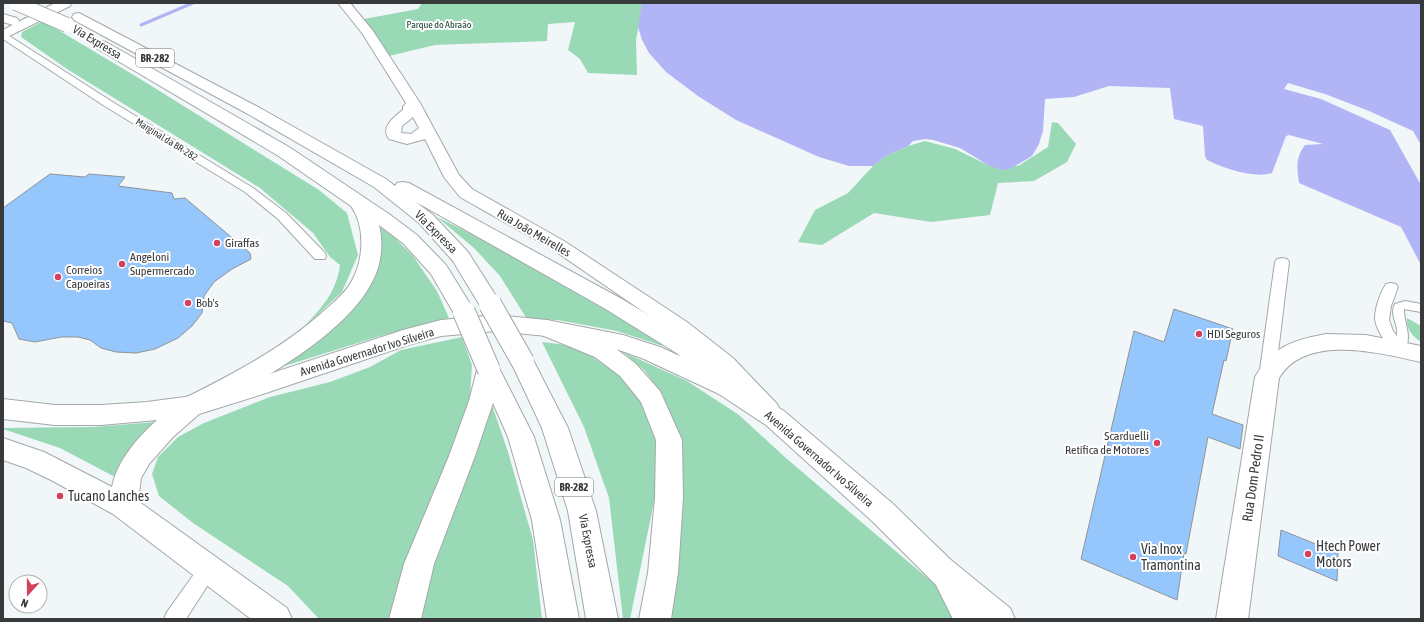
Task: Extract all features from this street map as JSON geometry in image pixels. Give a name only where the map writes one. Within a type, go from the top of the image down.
[{"type":"main road","name":"Via Expressa","points":[[16,3],[73,21],[254,111],[323,152],[380,183],[426,219],[461,257],[523,362],[555,428],[582,511],[602,619]]},
{"type":"main road","name":"Via Expressa","points":[[48,3],[73,21],[282,150],[410,239],[438,270],[464,312],[489,370],[521,436],[546,520],[562,619]]},
{"type":"main road","points":[[6,22],[48,3]]},
{"type":"main road","points":[[3,35],[65,3]]},
{"type":"main road","name":"Rua João Meirelles","points":[[344,3],[367,32],[413,103],[452,177],[466,193],[558,245],[680,327],[725,364],[775,418]]},
{"type":"main road","points":[[413,103],[410,107],[411,111],[394,125],[392,130],[394,136],[402,139],[415,138],[423,134],[427,129]]},
{"type":"main road","points":[[323,152],[373,171],[400,185],[612,303],[686,348],[728,388]]},
{"type":"main road","points":[[124,506],[128,479],[142,452],[165,427],[192,406],[269,364],[312,334],[340,310],[361,284],[370,261],[372,238],[368,218],[359,203]]},
{"type":"main road","name":"Avenida Governador Ivo Silveira","points":[[3,409],[55,415],[101,415],[147,412],[192,406],[254,388],[403,338],[441,328],[496,323],[547,328],[587,335],[652,353],[728,388],[775,418],[882,512],[941,570],[999,619]]},
{"type":"main road","points":[[547,328],[603,351],[628,370],[651,398],[669,440],[669,498],[663,573],[654,619]]},
{"type":"main road","points":[[1267,377],[1276,364],[1288,354],[1305,347],[1325,343],[1360,342],[1411,351]]},
{"type":"main road","points":[[405,619],[419,564],[462,456],[481,401],[489,370]]},
{"type":"main road","name":"Rua Dom Pedro II","points":[[1232,619],[1267,377]]},
{"type":"main road","points":[[3,449],[35,460],[124,506],[276,619]]},
{"type":"main road","points":[[941,570],[959,596],[969,619]]},
{"type":"street","name":"Marginal da BR-282","points":[[3,35],[107,103],[249,190],[282,216],[320,256]]},
{"type":"street","name":"Rua Dom Pedro II","points":[[1267,377],[1282,262]]},
{"type":"street","points":[[1391,287],[1382,314],[1382,323],[1389,336],[1411,351]]},
{"type":"street","points":[[1411,351],[1403,338],[1402,327],[1397,311],[1399,307],[1405,305],[1421,308]]},
{"type":"street","points":[[1273,337],[1278,345],[1288,354]]},
{"type":"street","points":[[174,619],[209,569]]},
{"type":"green space","name":"Parque do Abraão","points":[[422,3],[643,3],[636,40],[637,75],[588,73],[580,59],[568,50],[575,22],[548,24],[547,41],[435,45],[389,56],[364,19],[418,9]]},
{"type":"green space","points":[[43,21],[137,77],[319,190],[347,213],[358,255],[342,292],[302,329],[327,300],[335,284],[340,265],[330,257],[313,233],[260,188],[67,69],[21,37],[22,32]]},
{"type":"green space","points":[[1052,122],[1058,123],[1076,144],[1067,162],[1034,181],[998,183],[990,215],[931,222],[874,213],[822,245],[798,242],[815,210],[848,193],[873,166],[886,156],[908,146],[925,141],[955,149],[988,165],[1018,166],[1048,147]]},
{"type":"green space","points":[[437,217],[490,243],[675,350],[617,331],[558,320],[527,319],[500,276],[474,248]]},
{"type":"green space","points":[[381,224],[413,256],[437,291],[449,318],[380,336],[278,368],[329,332],[359,302],[370,285],[378,266],[382,245]]},
{"type":"green space","points":[[1407,318],[1421,326],[1421,342],[1410,332]]},
{"type":"green space","points":[[462,337],[472,365],[470,396],[459,434],[391,619],[319,619],[288,586],[193,523],[159,496],[152,474],[158,457],[178,437],[204,423],[270,397],[330,382],[370,367],[401,350]]},
{"type":"green space","points":[[542,342],[566,345],[588,354],[621,376],[644,402],[659,437],[655,497],[630,619],[623,619],[609,498],[584,427]]},
{"type":"green space","points":[[623,352],[687,381],[739,415],[787,459],[938,587],[961,619],[667,619],[679,439],[663,395],[644,370]]},
{"type":"green space","points":[[492,405],[508,452],[533,540],[542,619],[417,619],[423,580]]},
{"type":"green space","points":[[155,422],[142,434],[132,447],[115,477],[60,448],[3,429],[93,427]]},
{"type":"water","points":[[642,3],[1421,3],[1421,145],[1413,131],[1369,111],[1325,94],[1288,83],[1284,89],[1321,99],[1390,130],[1421,185],[1421,265],[1401,227],[1299,183],[1298,159],[1305,145],[1323,144],[1289,135],[1286,136],[1272,173],[1256,175],[1248,174],[1221,166],[1207,160],[1205,156],[1203,126],[1174,119],[1170,88],[1109,86],[1074,97],[1045,99],[1043,131],[1039,144],[1032,156],[1010,169],[1001,170],[988,165],[960,148],[925,139],[913,141],[908,146],[886,156],[873,166],[849,166],[819,157],[736,120],[698,96],[666,72],[649,53],[642,40],[638,27]]},
{"type":"building","name":"Angeloni Supermercado","points":[[50,174],[85,177],[89,174],[125,177],[118,186],[172,193],[174,199],[185,198],[250,253],[251,259],[232,269],[214,282],[204,296],[202,313],[192,326],[178,338],[155,349],[136,353],[116,352],[101,348],[90,340],[78,337],[61,337],[35,342],[19,339],[12,323],[3,321],[3,208]]},
{"type":"building","name":"Scarduelli Retífica de Motores","points":[[1174,309],[1233,329],[1226,361],[1224,360],[1212,414],[1243,425],[1240,449],[1208,437],[1186,554],[1184,553],[1177,600],[1081,559],[1134,331],[1164,342]]},
{"type":"building","name":"Htech Power Motors","points":[[1281,530],[1338,553],[1337,581],[1278,556]]},
{"type":"waterway","points":[[141,25],[193,3]]},
{"type":"place","name":"Giraffas","points":[[217,243]]},
{"type":"place","name":"Angeloni Supermercado","points":[[122,264]]},
{"type":"place","name":"Correios Capoeiras","points":[[58,277]]},
{"type":"place","name":"Bob's","points":[[188,303]]},
{"type":"place","name":"HDI Seguros","points":[[1199,334]]},
{"type":"place","name":"Scarduelli Retífica de Motores","points":[[1157,443]]},
{"type":"place","name":"Tucano Lanches","points":[[60,496]]},
{"type":"place","name":"Htech Power Motors","points":[[1308,554]]},
{"type":"place","name":"Via Inox Tramontina","points":[[1133,557]]}]
